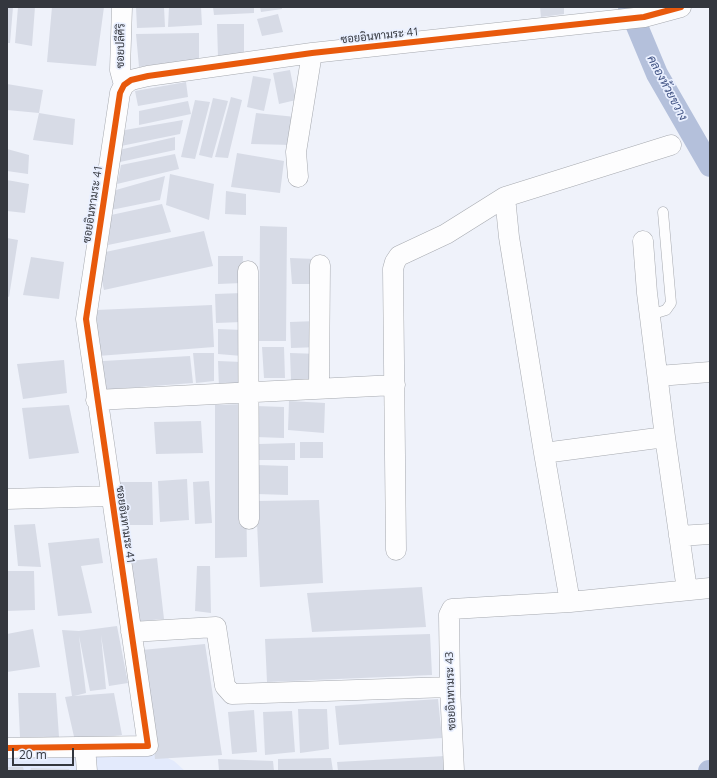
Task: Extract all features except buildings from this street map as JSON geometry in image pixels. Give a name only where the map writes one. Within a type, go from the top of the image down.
[{"type":"street","name":"ซอยปลีศิริ","points":[[122,7],[120,70],[124,85]]},
{"type":"street","name":"ซอยอินทามระ 41","points":[[7,748],[148,746],[96,400],[86,320],[120,93],[124,85],[130,80],[148,76],[312,53],[644,16],[681,7]]},
{"type":"street","points":[[298,177],[296,152],[312,53]]},
{"type":"street","points":[[396,550],[393,269],[395,262],[400,256],[446,234],[505,197],[671,145]]},
{"type":"street","points":[[505,197],[510,238],[544,453],[570,602],[710,588]]},
{"type":"street","points":[[643,241],[650,315],[665,437],[686,590]]},
{"type":"street","points":[[319,388],[320,265]]},
{"type":"street","points":[[248,271],[249,518]]},
{"type":"street","points":[[658,376],[710,372]]},
{"type":"street","points":[[96,400],[395,385]]},
{"type":"street","points":[[544,453],[665,437]]},
{"type":"street","points":[[7,499],[110,496]]},
{"type":"street","points":[[679,536],[710,534]]},
{"type":"street","name":"ซอยอินทามระ 43","points":[[454,771],[450,687],[450,612],[456,608],[570,602]]},
{"type":"street","points":[[131,632],[216,627],[225,686],[232,694],[450,687]]},
{"type":"street","points":[[85,747],[87,771]]},
{"type":"lane","points":[[650,315],[666,310],[672,303],[663,212]]},
{"type":"shaded area","points":[[127,739],[174,761],[185,771],[7,771],[7,743]]},
{"type":"waterway","name":"คลองห้วยขวาง","points":[[629,7],[657,74],[710,166]]},
{"type":"cycle path","points":[[7,748],[148,746],[86,319],[120,93],[124,85],[131,80],[148,76],[312,53],[644,17],[681,7]]}]
